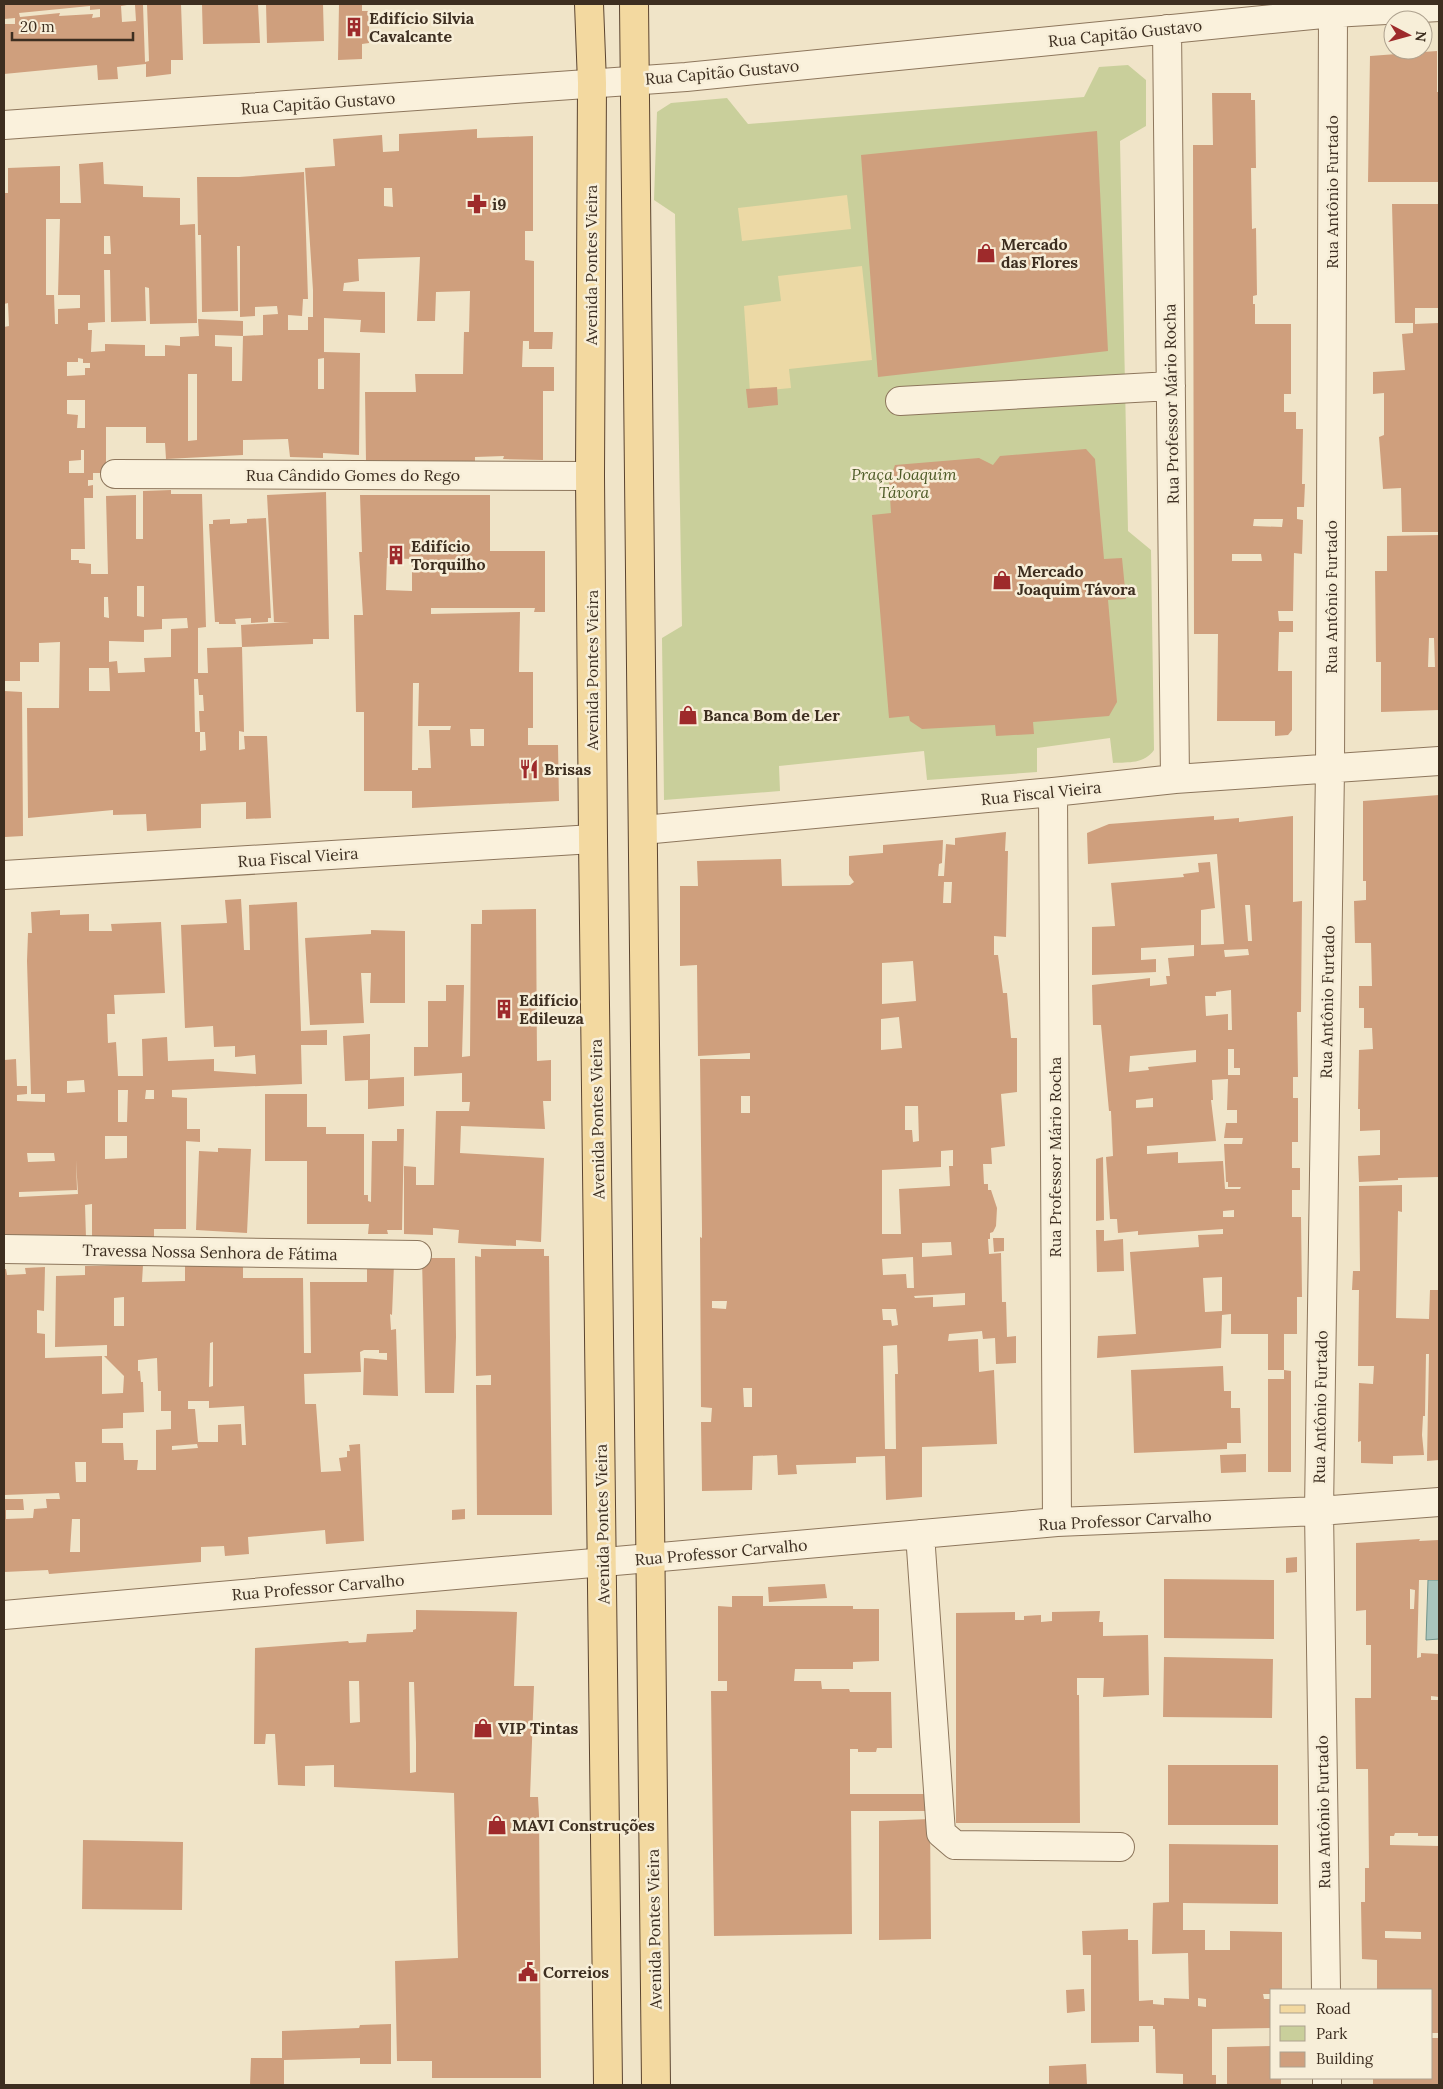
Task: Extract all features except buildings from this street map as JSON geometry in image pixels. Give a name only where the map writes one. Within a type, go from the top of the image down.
[{"type":"main road","name":"Avenida Pontes Vieira","points":[[589,4],[592,83],[590,476],[593,839],[608,2085]]},
{"type":"main road","name":"Avenida Pontes Vieira","points":[[634,4],[656,2085]]},
{"type":"street","name":"Rua Capitão Gustavo","points":[[4,126],[635,79],[686,77],[1333,13],[1439,7]]},
{"type":"street","name":"Rua Antônio Furtado","points":[[1326,1989],[1319,1511],[1330,769],[1333,13]]},
{"type":"street","name":"Rua Professor Mário Rocha","points":[[1167,29],[1175,779]]},
{"type":"street","points":[[900,400],[1171,386]]},
{"type":"street","name":"Rua Cândido Gomes do Rego","points":[[115,474],[590,476]]},
{"type":"street","name":"Rua Fiscal Vieira","points":[[643,830],[1175,779],[1439,761]]},
{"type":"street","name":"Rua Professor Mário Rocha","points":[[1052,792],[1057,1522]]},
{"type":"street","name":"Rua Fiscal Vieira","points":[[4,875],[593,839]]},
{"type":"street","name":"Travessa Nossa Senhora de Fátima","points":[[4,1249],[417,1255]]},
{"type":"street","name":"Rua Professor Carvalho","points":[[4,1615],[1057,1522],[1319,1511],[1439,1502]]},
{"type":"street","points":[[920,1534],[941,1833],[955,1845],[1120,1848]]},
{"type":"green space","name":"Praça Joaquim Távora","points":[[1128,65],[1146,80],[1146,126],[1120,141],[1128,531],[1151,550],[1154,750],[1150,755],[1141,760],[1113,763],[1110,738],[1037,748],[1037,772],[927,780],[924,751],[779,766],[780,791],[664,800],[662,638],[682,626],[675,214],[654,200],[657,112],[671,103],[727,98],[748,124],[1084,97],[1099,67]]},
{"type":"sand","points":[[847,195],[851,229],[742,241],[738,208]]},
{"type":"sand","points":[[862,266],[872,360],[789,369],[791,388],[750,392],[744,306],[781,301],[778,276]]},
{"type":"water","points":[[1428,1580],[1439,1580],[1439,1639],[1426,1640]]},
{"type":"place","name":"Edifício Silvia Cavalcante","points":[[354,27]]},
{"type":"place","name":"i9","points":[[477,204]]},
{"type":"place","name":"Mercado das Flores","points":[[986,253]]},
{"type":"place","name":"Edifício Torquilho","points":[[396,555]]},
{"type":"place","name":"Mercado Joaquim Távora","points":[[1002,580]]},
{"type":"place","name":"Banca Bom de Ler","points":[[688,715]]},
{"type":"place","name":"Brisas","points":[[529,769]]},
{"type":"place","name":"Edifício Edileuza","points":[[504,1009]]},
{"type":"place","name":"VIP Tintas","points":[[483,1728]]},
{"type":"place","name":"MAVI Construções","points":[[497,1825]]},
{"type":"place","name":"Correios","points":[[528,1972]]}]
